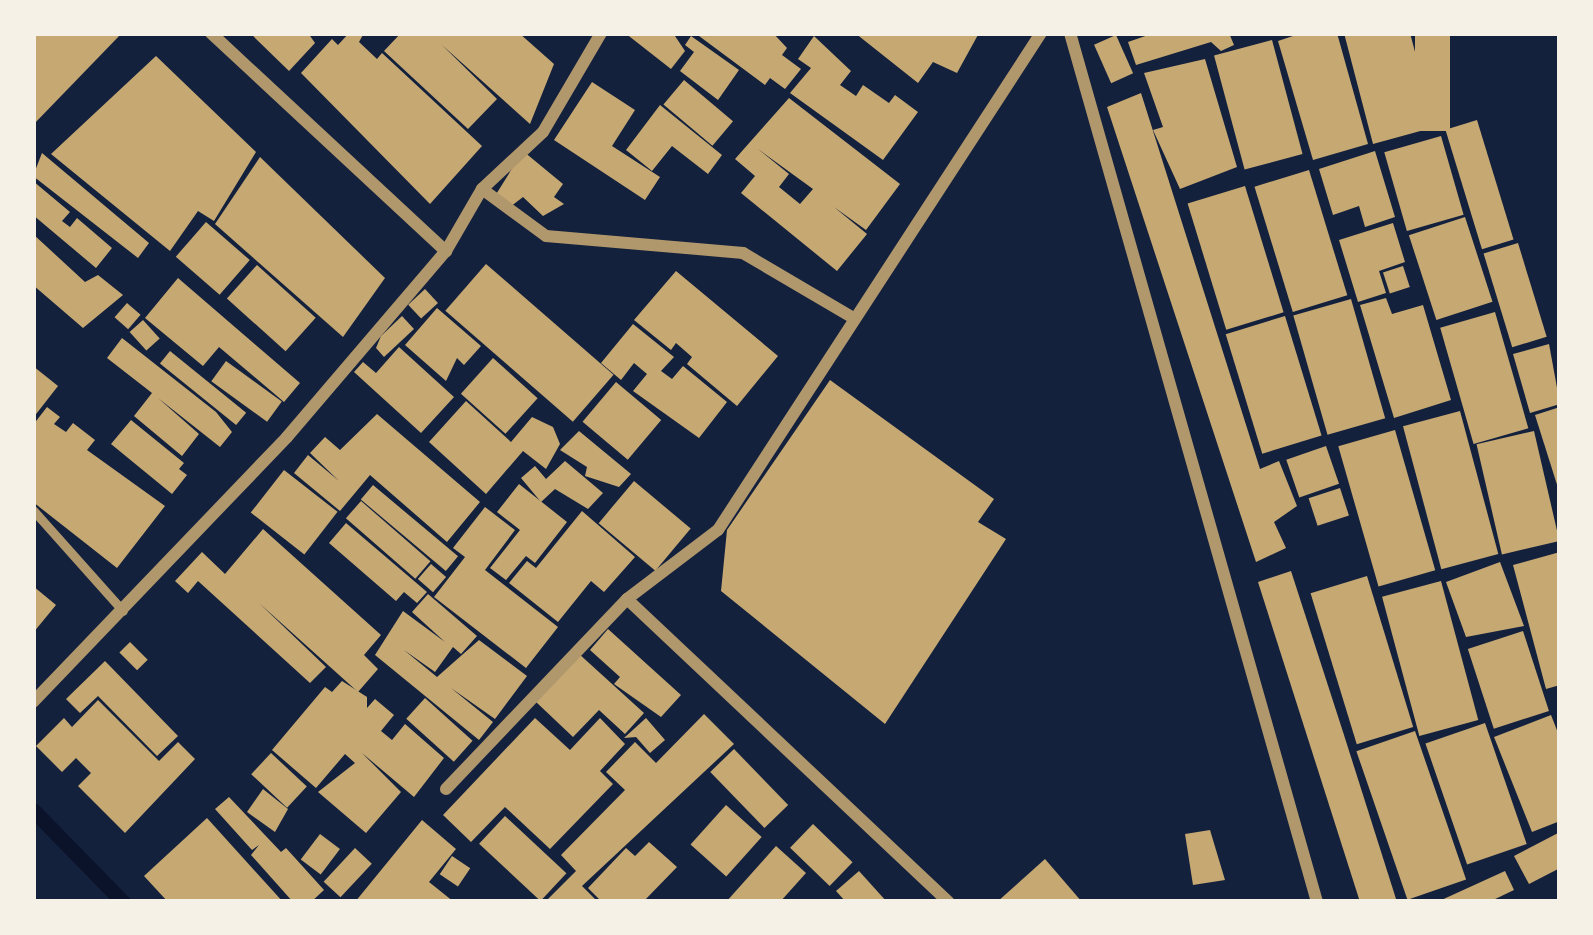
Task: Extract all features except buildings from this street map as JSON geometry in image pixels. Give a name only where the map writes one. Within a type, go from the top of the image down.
[{"type":"street","points":[[211,33],[446,250]]},
{"type":"street","points":[[33,702],[287,437],[446,250],[482,189],[544,132],[602,33]]},
{"type":"street","points":[[446,788],[627,599],[718,530],[850,316],[1041,33]]},
{"type":"street","points":[[1070,33],[1317,902]]},
{"type":"street","points":[[482,189],[546,236],[742,253],[850,316]]},
{"type":"street","points":[[627,599],[949,902]]},
{"type":"lane","points":[[33,510],[122,611]]},
{"type":"waterway","points":[[33,810],[123,902]]}]
